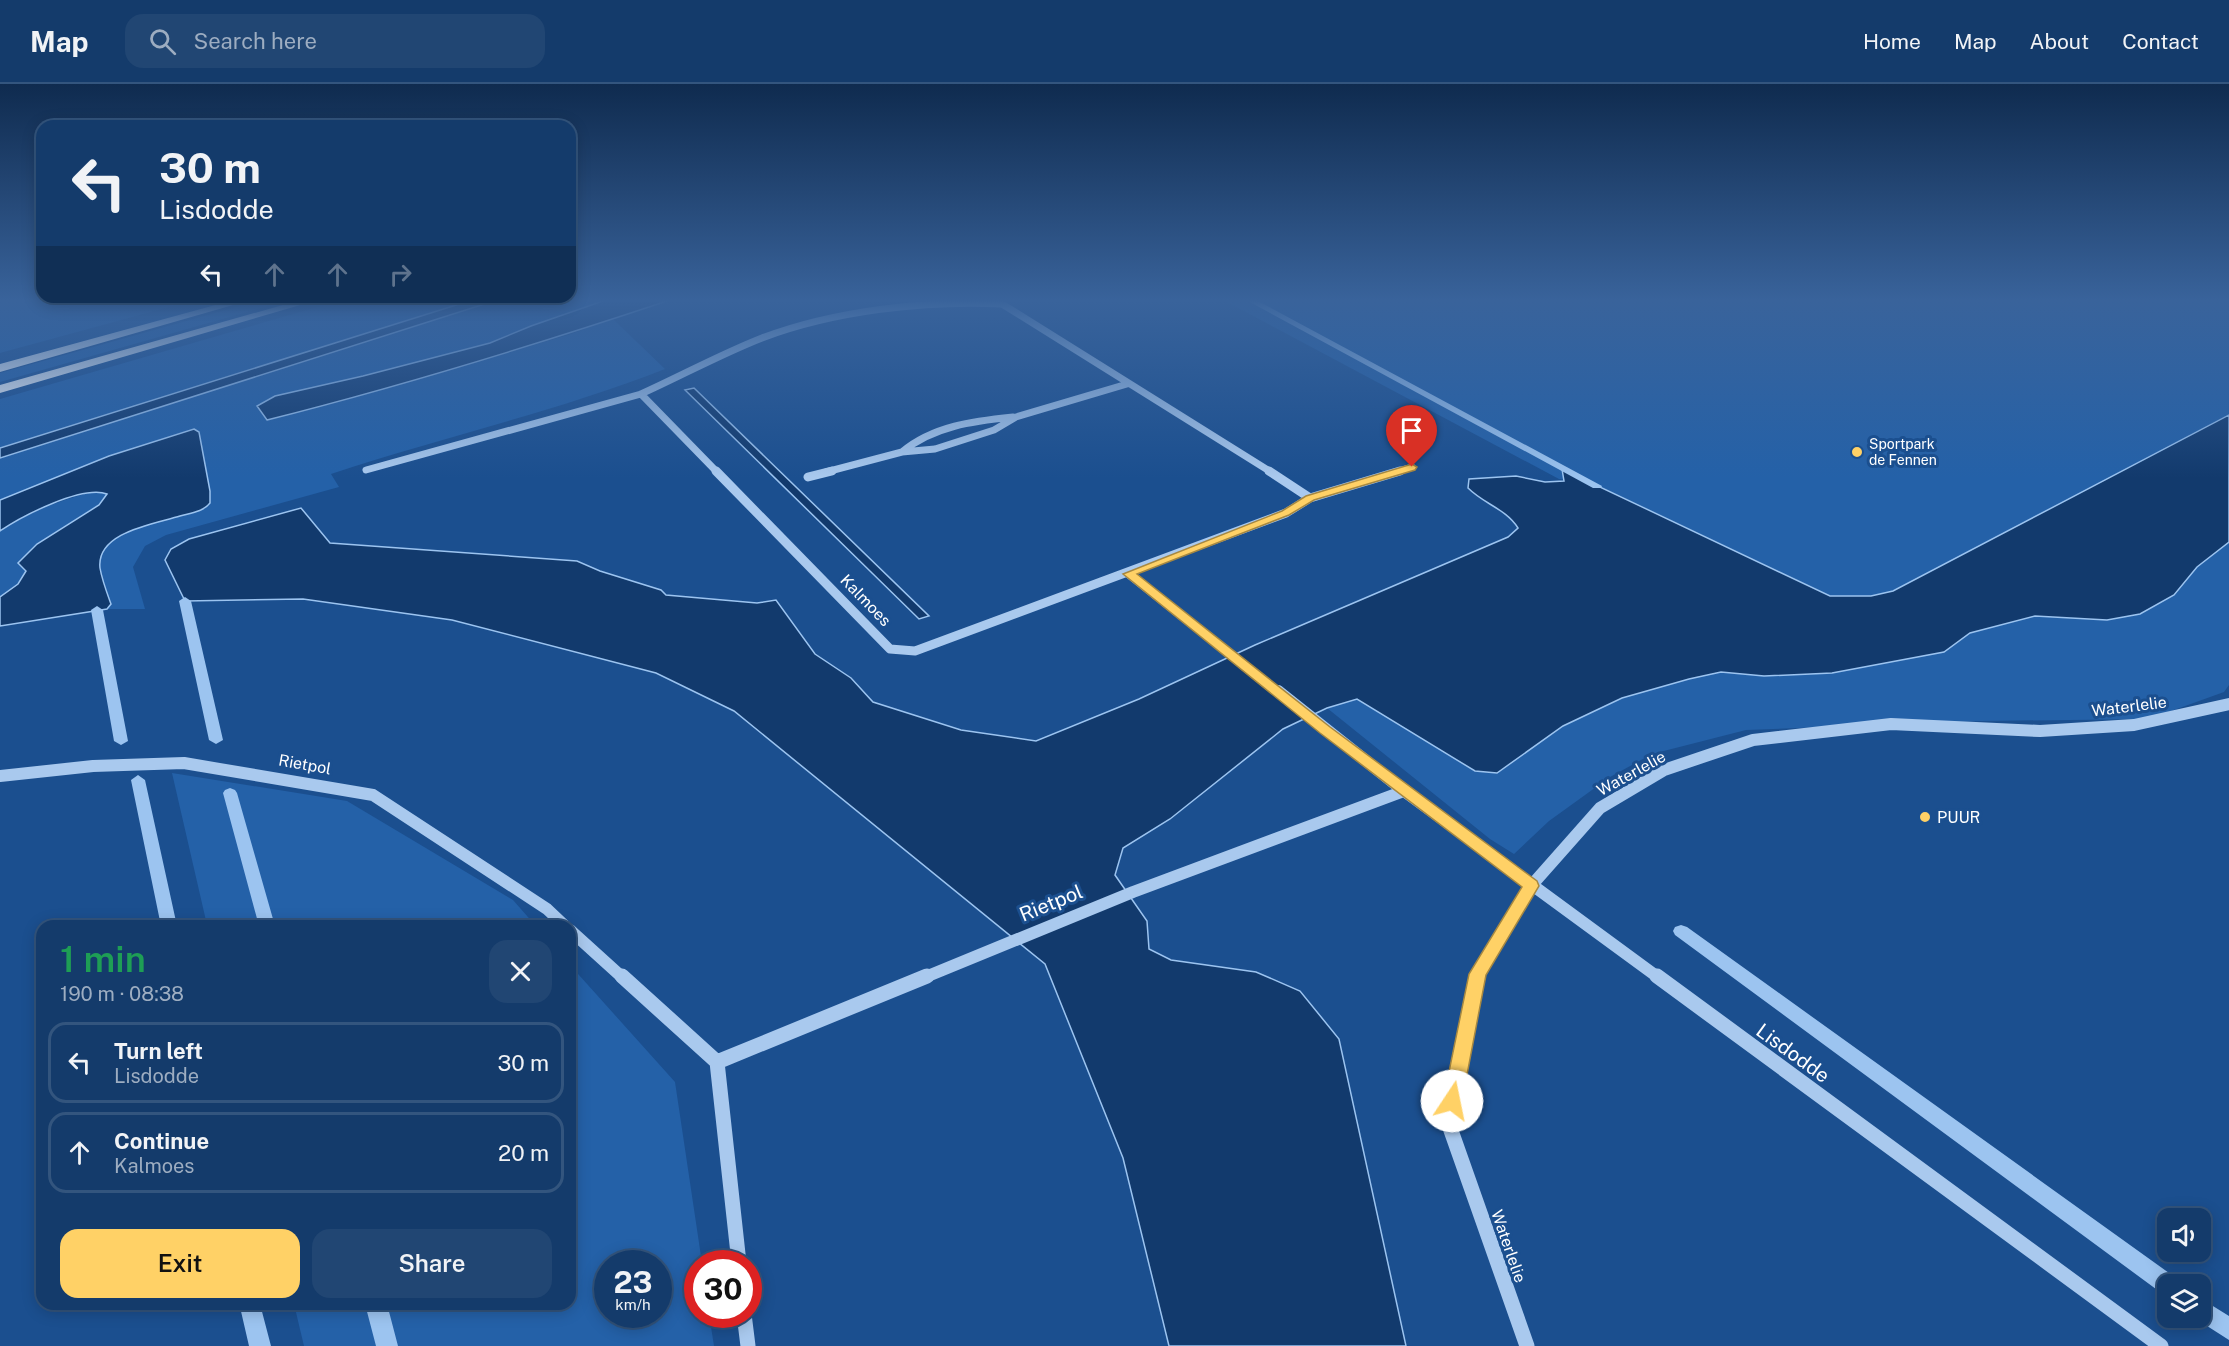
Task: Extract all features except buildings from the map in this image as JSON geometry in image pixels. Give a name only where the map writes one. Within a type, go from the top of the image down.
[{"type":"highway","points":[[0,368],[29,360]]},
{"type":"highway","points":[[0,389],[102,360]]},
{"type":"street","points":[[366,470],[641,394],[718,360]]},
{"type":"street","points":[[1089,360],[1248,457],[1310,498]]},
{"type":"street","points":[[902,452],[909,444],[943,431],[983,420],[1016,417],[1127,384]]},
{"type":"street","name":"Kalmoes","points":[[641,394],[890,649],[915,651],[1129,574],[1286,513],[1310,498],[1412,467]]},
{"type":"street","points":[[808,477],[902,452],[935,449],[994,430],[1016,417]]},
{"type":"street","points":[[1129,574],[1404,791]]},
{"type":"street","name":"Waterlelie","points":[[1527,1346],[1448,1122],[1478,974],[1531,886],[1600,808],[1664,770],[1753,740],[1891,724],[2040,731],[2134,725],[2228,706]]},
{"type":"street","name":"Rietpol","points":[[0,776],[93,766],[184,763],[373,795],[547,909],[559,920]]},
{"type":"street","name":"Lisdodde","points":[[1404,791],[2160,1346]]},
{"type":"street","name":"Rietpol","points":[[717,1062],[1133,892],[1404,791]]},
{"type":"street","points":[[576,935],[717,1062],[738,1250]]},
{"type":"street","points":[[746,1328],[748,1346]]},
{"type":"shaded area","points":[[47,360],[78,360],[0,382],[0,373]]},
{"type":"shaded area","points":[[135,360],[425,360],[275,396],[328,405],[483,360],[656,360],[665,369],[541,411],[331,474],[339,487],[166,535],[145,546],[133,567],[145,609],[107,609],[111,604],[101,573],[101,554],[106,546],[116,538],[129,532],[198,511],[199,432],[194,429],[109,456],[0,500],[0,399]]},
{"type":"shaded area","points":[[281,360],[309,360],[0,458],[0,448]]},
{"type":"shaded area","points":[[425,360],[481,360],[267,420],[257,406],[275,396]]},
{"type":"shaded area","name":"Sportpark de Fennen","points":[[1336,360],[2229,360],[2229,415],[1893,591],[1871,596],[1831,596],[1578,476],[1572,481],[1559,479]]},
{"type":"shaded area","points":[[694,388],[929,616],[919,619],[685,390]]},
{"type":"shaded area","points":[[2229,415],[2229,542],[2197,567],[2174,595],[2140,614],[2107,620],[2035,616],[1970,633],[1944,652],[1832,673],[1764,676],[1721,672],[1689,679],[1622,698],[1563,726],[1497,773],[1475,771],[1357,699],[1327,708],[1283,729],[1170,819],[1123,848],[1115,875],[1147,921],[1149,949],[1171,960],[1256,972],[1300,991],[1339,1039],[1406,1346],[1169,1346],[1123,1158],[1045,964],[734,711],[656,673],[452,620],[303,599],[185,601],[165,560],[171,549],[189,539],[301,508],[330,543],[577,561],[600,571],[661,590],[666,595],[757,603],[776,600],[815,654],[851,678],[873,702],[961,730],[1036,741],[1139,699],[1255,645],[1508,537],[1518,528],[1501,511],[1468,488],[1469,479],[1516,476],[1545,482],[1564,481],[1562,469],[1830,596],[1871,596],[1893,591]]},
{"type":"shaded area","points":[[194,429],[199,432],[210,491],[210,503],[196,512],[142,526],[117,538],[107,546],[101,556],[100,568],[111,604],[107,609],[0,626],[0,597],[18,584],[26,571],[18,563],[37,544],[99,505],[107,494],[96,492],[83,494],[52,503],[0,531],[0,500],[109,456]]},
{"type":"shaded area","points":[[96,491],[107,494],[99,505],[37,544],[18,563],[26,570],[18,584],[0,597],[0,531],[46,507]]},
{"type":"shaded area","points":[[2229,542],[2229,685],[2224,692],[2149,719],[1981,721],[1746,730],[1652,754],[1610,777],[1549,821],[1514,854],[1490,839],[1327,708],[1357,699],[1475,771],[1496,773],[1563,726],[1622,698],[1689,679],[1721,672],[1764,676],[1944,652],[1970,633],[2035,616],[2107,620],[2174,595],[2197,567]]},
{"type":"shaded area","points":[[172,773],[347,801],[513,900],[531,920],[206,920]]},
{"type":"shaded area","points":[[576,972],[675,1082],[700,1250],[684,1250],[684,1328],[711,1328],[714,1346],[304,1346],[295,1310],[576,1310]]},
{"type":"waterway","points":[[1362,360],[1597,486]]},
{"type":"waterway","points":[[185,601],[216,740]]},
{"type":"waterway","points":[[97,610],[121,741]]},
{"type":"waterway","points":[[138,780],[168,920]]},
{"type":"waterway","points":[[230,793],[265,920]]},
{"type":"waterway","points":[[1681,931],[2157,1277]]},
{"type":"waterway","points":[[252,1310],[260,1346]]},
{"type":"waterway","points":[[378,1310],[387,1346]]},
{"type":"waterway","points":[[2211,1317],[2229,1329]]},
{"type":"place","name":"Sportpark de Fennen","points":[[1857,452]]},
{"type":"place","name":"PUUR","points":[[1925,817]]},
{"type":"route","points":[[1412,467],[1310,498],[1286,513],[1129,574],[1325,730],[1531,886],[1478,974],[1452,1101]]}]
